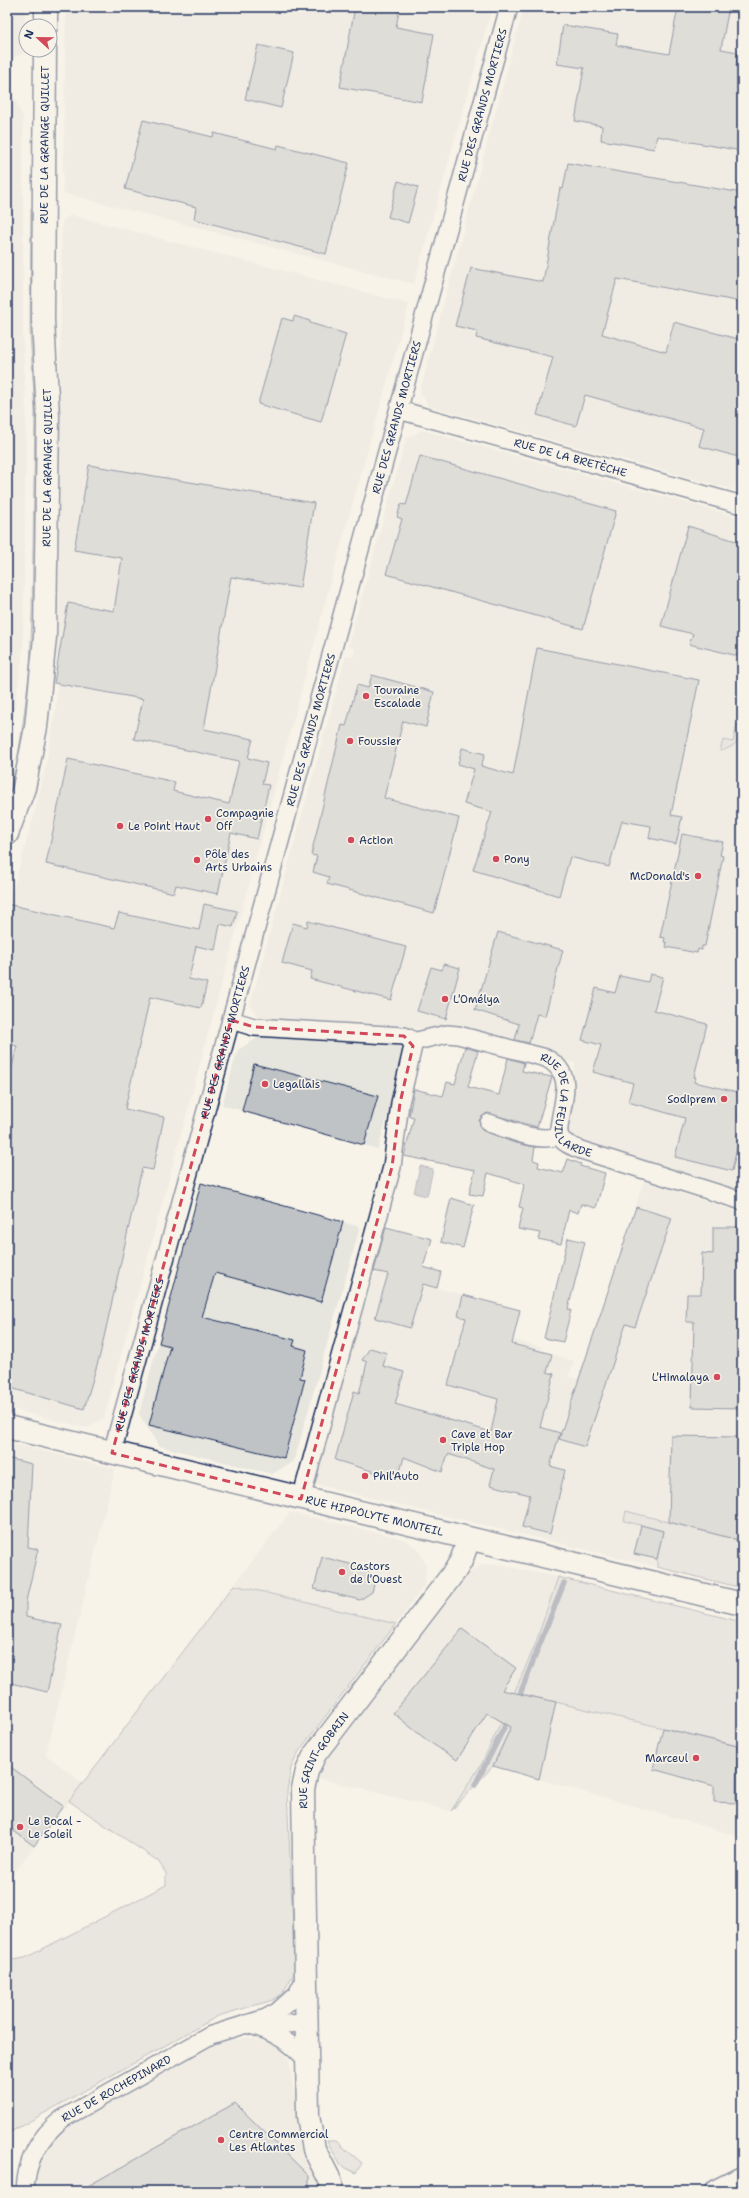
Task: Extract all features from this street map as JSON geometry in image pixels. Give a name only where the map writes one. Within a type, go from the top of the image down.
[{"type":"street","points":[[46,7],[46,18]]},
{"type":"street","name":"RUE DES GRANDS MORTIERS","points":[[112,1453],[509,7]]},
{"type":"street","name":"RUE DE LA GRANGE QUILLET","points":[[7,834],[24,788],[36,727],[44,637],[48,416],[43,320],[45,58]]},
{"type":"street","name":"RUE DE LA BRETÈCHE","points":[[399,410],[742,505]]},
{"type":"street","points":[[231,1020],[254,1026],[398,1035],[409,1038],[412,1042],[411,1057],[400,1103],[392,1167],[301,1499]]},
{"type":"street","name":"RUE DE LA FEUILLARDE","points":[[412,1042],[447,1034],[458,1035],[531,1053],[555,1063],[561,1069],[565,1084],[558,1129],[559,1136],[570,1145],[581,1150],[742,1201]]},
{"type":"street","points":[[489,1123],[533,1137],[548,1139],[559,1136]]},
{"type":"street","name":"RUE HIPPOLYTE MONTEIL","points":[[7,1427],[742,1604]]},
{"type":"street","name":"RUE SAINT-GOBAIN","points":[[308,2023],[303,1789],[306,1771],[315,1754],[455,1571],[464,1556],[469,1539]]},
{"type":"street","name":"RUE DE ROCHEPINARD","points":[[25,2191],[27,2172],[35,2150],[49,2130],[62,2119],[211,2035],[266,2018],[288,2004],[303,1986],[307,1973]]},
{"type":"street","points":[[308,2023],[307,2062],[308,2116],[310,2134],[314,2149],[336,2188]]},
{"type":"street","name":"RUE DE ROCHEPINARD","points":[[246,2024],[281,2025],[308,2023]]},
{"type":"street","points":[[246,2024],[275,2034],[301,2054],[307,2062]]},
{"type":"street","points":[[716,2191],[742,2178]]},
{"type":"highlighted area","points":[[231,1020],[254,1027],[404,1036],[413,1046],[400,1103],[392,1167],[301,1499],[112,1453]]},
{"type":"shaded area","points":[[7,7],[25,7],[25,18],[18,18],[18,56],[7,61]]},
{"type":"shaded area","points":[[66,7],[492,7],[414,284],[63,193]]},
{"type":"shaded area","points":[[524,7],[742,7],[742,492],[428,406],[420,391]]},
{"type":"shaded area","points":[[7,80],[23,117],[23,342],[26,414],[23,650],[7,763]]},
{"type":"shaded area","points":[[35,208],[39,385],[37,626],[27,729],[7,812],[7,795],[17,763],[30,666],[35,411],[30,333],[31,209]]},
{"type":"shaded area","points":[[71,215],[409,304],[335,566],[104,1418],[87,1428],[7,1408],[7,891],[11,892],[13,889],[37,804],[56,708],[57,684],[54,683],[58,656],[56,655],[62,221]]},
{"type":"shaded area","points":[[422,430],[742,518],[742,1190],[565,1138],[575,1063],[446,1030],[262,1021],[250,1005],[346,655],[353,657],[355,649],[348,646],[406,439]]},
{"type":"shaded area","points":[[737,724],[741,733],[740,738],[729,748],[720,751],[723,740],[733,742]]},
{"type":"shaded area","points":[[259,1037],[407,1046],[378,1149],[222,1105],[238,1050]]},
{"type":"shaded area","points":[[420,1166],[433,1169],[427,1196],[414,1193]]},
{"type":"shaded area","points":[[644,1181],[742,1213],[742,1541],[626,1511],[624,1521],[663,1531],[657,1559],[657,1567],[314,1484],[374,1271],[520,1310],[513,1340],[542,1347],[541,1351],[574,1361],[568,1377],[578,1379]]},
{"type":"shaded area","points":[[201,1183],[360,1227],[294,1461],[272,1474],[159,1446],[139,1414]]},
{"type":"shaded area","points":[[7,1442],[115,1469],[46,1755],[83,1783],[7,1882]]},
{"type":"shaded area","points":[[626,1511],[742,1541],[742,1588],[657,1567],[657,1559],[663,1531],[624,1521]]},
{"type":"shaded area","points":[[290,1512],[404,1539],[418,1549],[426,1565],[425,1584],[396,1624],[234,1585]]},
{"type":"shaded area","points":[[495,1564],[558,1577],[535,1645],[511,1700],[482,1763],[451,1811],[317,1778],[326,1759],[469,1573],[481,1565]]},
{"type":"shaded area","points":[[558,1577],[742,1622],[742,1747],[526,1695],[493,1766],[451,1811],[482,1763],[511,1700],[535,1645]]},
{"type":"shaded area","points":[[234,1585],[396,1624],[299,1751],[291,1768],[287,1791],[295,1972],[282,1994],[273,2000],[218,2016],[7,2134],[7,1961],[25,1958],[166,1885],[166,1873],[158,1861],[69,1801]]},
{"type":"shaded area","points":[[526,1695],[742,1747],[742,1837],[493,1766]]},
{"type":"shaded area","points":[[247,2038],[272,2043],[282,2050],[289,2060],[305,2160],[324,2191],[34,2191],[34,2176],[39,2159],[49,2143],[64,2128],[211,2045],[229,2040]]},
{"type":"shaded area","points":[[327,2141],[336,2141],[362,2163],[356,2173],[341,2166]]},
{"type":"building","points":[[355,7],[400,7],[396,27],[434,34],[422,102],[340,87]]},
{"type":"building","points":[[678,7],[729,7],[721,49],[738,52],[736,66],[742,67],[742,151],[657,136],[654,149],[601,140],[602,126],[575,121],[584,68],[557,64],[563,25],[618,34],[616,45],[669,54]]},
{"type":"building","points":[[258,45],[294,53],[281,108],[245,99]]},
{"type":"building","points":[[143,120],[213,137],[214,133],[277,149],[278,145],[349,163],[326,254],[194,219],[196,207],[125,189]]},
{"type":"building","points":[[568,163],[742,193],[742,302],[617,279],[602,334],[666,352],[674,322],[742,340],[742,458],[699,446],[704,428],[585,395],[576,426],[537,415],[553,357],[476,338],[477,331],[455,326],[471,268],[543,282],[560,188],[563,189]]},
{"type":"building","points":[[398,181],[418,187],[408,223],[388,217]]},
{"type":"building","points":[[294,316],[310,321],[310,323],[346,334],[321,422],[258,404],[282,318],[293,321]]},
{"type":"building","points":[[420,456],[616,511],[583,629],[386,574],[402,519],[397,517],[401,504],[406,505]]},
{"type":"building","points":[[89,465],[314,503],[300,588],[231,577],[204,729],[253,739],[248,758],[267,763],[262,784],[269,785],[257,839],[231,833],[218,894],[176,885],[174,893],[46,864],[68,759],[175,782],[173,791],[229,804],[239,761],[134,739],[143,699],[54,683],[68,603],[114,611],[122,558],[74,550]]},
{"type":"building","points":[[688,526],[742,543],[742,657],[689,644],[693,634],[661,626]]},
{"type":"building","points":[[537,648],[699,680],[671,815],[682,817],[676,844],[649,838],[651,826],[622,821],[609,867],[570,857],[559,896],[473,870],[492,812],[464,804],[474,769],[458,764],[462,748],[485,754],[481,766],[513,775]]},
{"type":"building","points":[[372,675],[434,692],[426,727],[403,721],[384,798],[459,818],[434,913],[327,884],[329,877],[313,872],[317,856],[311,855],[342,725],[346,726],[357,685],[368,688]]},
{"type":"building","name":"McDonald's","points":[[682,834],[723,842],[720,855],[723,856],[705,946],[702,946],[702,950],[698,949],[697,953],[666,947],[667,943],[664,942],[665,938],[660,937]]},
{"type":"building","points":[[7,904],[114,928],[119,913],[199,930],[204,904],[237,911],[233,927],[220,924],[215,950],[196,946],[189,979],[207,983],[201,1008],[150,997],[125,1109],[164,1117],[153,1170],[142,1168],[100,1355],[84,1409],[7,1387],[7,1089],[17,1046],[7,1044]]},
{"type":"building","points":[[308,921],[406,947],[391,1000],[310,979],[312,971],[282,963],[293,923],[307,927]]},
{"type":"building","points":[[498,932],[563,950],[545,1016],[537,1014],[529,1043],[515,1040],[519,1024],[475,1010]]},
{"type":"building","points":[[444,964],[460,968],[446,1019],[417,1011],[431,967],[442,970]]},
{"type":"building","points":[[650,974],[663,977],[654,1010],[707,1024],[694,1082],[742,1093],[738,1117],[742,1118],[742,1124],[732,1171],[675,1157],[685,1118],[628,1102],[633,1083],[593,1072],[601,1045],[582,1040],[596,988],[615,993],[620,976],[648,982]]},
{"type":"building","points":[[465,1047],[478,1051],[468,1087],[499,1095],[508,1058],[524,1063],[522,1071],[552,1077],[537,1127],[487,1113],[479,1120],[482,1130],[512,1142],[535,1147],[533,1160],[539,1162],[538,1167],[563,1173],[568,1159],[581,1164],[580,1166],[605,1173],[596,1208],[581,1204],[578,1213],[569,1210],[561,1244],[538,1239],[540,1233],[518,1229],[523,1208],[519,1207],[524,1185],[521,1183],[488,1173],[483,1196],[469,1194],[475,1170],[404,1156],[414,1117],[409,1116],[414,1089],[443,1096],[447,1082],[455,1084]]},
{"type":"building","points":[[254,1064],[378,1096],[364,1145],[242,1111]]},
{"type":"building","points":[[201,1183],[343,1222],[321,1302],[215,1273],[202,1317],[295,1340],[293,1346],[307,1350],[300,1378],[305,1379],[284,1458],[149,1425],[170,1346],[159,1343]]},
{"type":"building","points":[[451,1198],[474,1205],[463,1248],[441,1242]]},
{"type":"building","points":[[636,1207],[672,1218],[635,1327],[626,1324],[585,1447],[559,1439]]},
{"type":"building","points":[[386,1227],[432,1239],[423,1267],[441,1272],[437,1288],[423,1284],[410,1328],[375,1318],[388,1274],[374,1271]]},
{"type":"building","points":[[713,1227],[742,1227],[740,1408],[692,1407],[694,1322],[686,1322],[687,1294],[701,1294],[702,1253],[713,1254]]},
{"type":"building","points":[[568,1238],[585,1242],[568,1309],[571,1310],[563,1342],[544,1338]]},
{"type":"building","points":[[463,1295],[520,1310],[512,1344],[552,1354],[547,1372],[554,1374],[540,1427],[560,1433],[550,1466],[565,1470],[550,1534],[522,1527],[530,1495],[490,1485],[494,1469],[448,1454],[442,1472],[404,1457],[398,1479],[335,1460],[354,1391],[359,1393],[364,1375],[367,1362],[362,1360],[370,1348],[387,1353],[383,1366],[404,1372],[395,1404],[491,1432],[498,1399],[448,1385],[466,1318],[458,1316]]},
{"type":"building","points":[[671,1436],[740,1437],[738,1540],[669,1522]]},
{"type":"building","points":[[7,1458],[32,1464],[28,1547],[38,1549],[26,1601],[26,1617],[62,1625],[47,1692],[7,1682]]},
{"type":"building","points":[[641,1525],[663,1531],[657,1559],[634,1554]]},
{"type":"building","points":[[322,1557],[366,1568],[375,1581],[372,1592],[360,1600],[314,1589]]},
{"type":"building","points":[[462,1629],[516,1668],[502,1690],[556,1702],[539,1779],[493,1766],[511,1727],[487,1713],[457,1760],[428,1741],[393,1713]]},
{"type":"building","name":"Marceul","points":[[663,1728],[737,1746],[736,1803],[714,1802],[714,1786],[653,1769]]},
{"type":"building","points":[[7,1764],[63,1806],[34,1846],[7,1826]]},
{"type":"building","name":"Centre Commercial Les Atlantes","points":[[235,2103],[309,2176],[309,2191],[79,2191]]},
{"type":"waterway","points":[[518,1699],[564,1583]]},
{"type":"waterway","points":[[475,1785],[509,1718]]},
{"type":"place","name":"Touraine Escalade","points":[[366,696]]},
{"type":"place","name":"Foussier","points":[[350,741]]},
{"type":"place","name":"Compagnie Off","points":[[208,819]]},
{"type":"place","name":"Le Point Haut","points":[[120,826]]},
{"type":"place","name":"Action","points":[[351,840]]},
{"type":"place","name":"Pony","points":[[496,859]]},
{"type":"place","name":"Pôle des Arts Urbains","points":[[197,860]]},
{"type":"place","name":"McDonald's","points":[[698,876]]},
{"type":"place","name":"L'Omélya","points":[[445,999]]},
{"type":"place","name":"Legallais","points":[[265,1084]]},
{"type":"place","name":"Sodiprem","points":[[724,1099]]},
{"type":"place","name":"L'Himalaya","points":[[717,1377]]},
{"type":"place","name":"Cave et Bar Triple Hop","points":[[443,1440]]},
{"type":"place","name":"Phil'Auto","points":[[365,1476]]},
{"type":"place","name":"Castors de l'Ouest","points":[[342,1572]]},
{"type":"place","name":"Marceul","points":[[696,1758]]},
{"type":"place","name":"Le Bocal - Le Soleil","points":[[20,1827]]},
{"type":"place","name":"Centre Commercial Les Atlantes","points":[[221,2140]]}]
